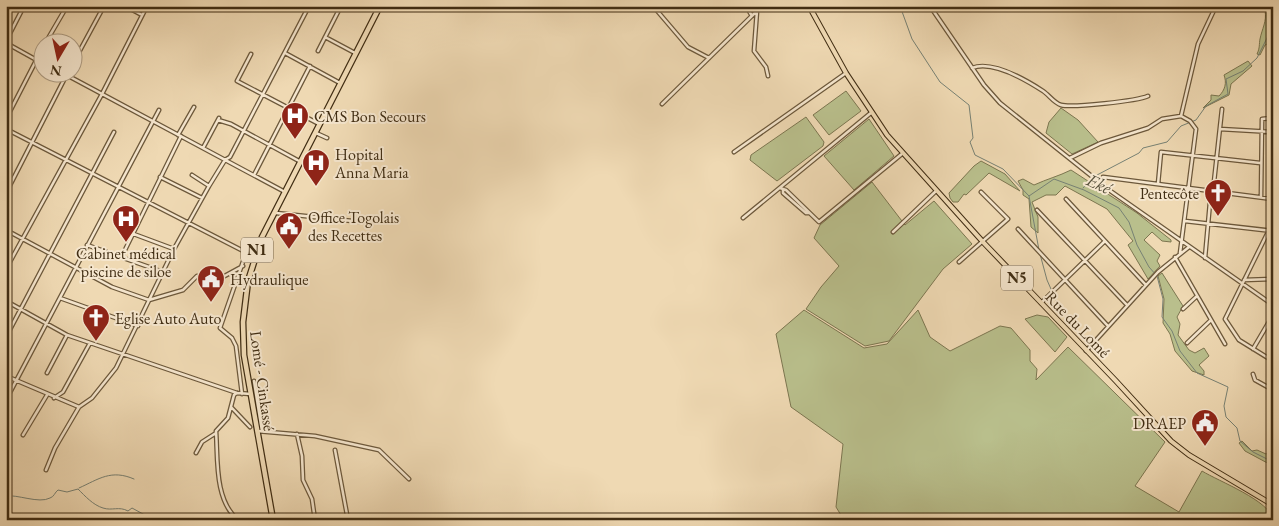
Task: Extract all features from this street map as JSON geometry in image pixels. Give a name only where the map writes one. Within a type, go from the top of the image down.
[{"type":"highway","name":"Lomé - Cinkassé","points":[[272,520],[260,431],[250,394],[244,356],[243,322],[248,281],[255,257],[274,212],[380,6]]},
{"type":"main road","name":"Rue du Lomé","points":[[809,6],[846,73],[872,112],[903,153],[983,242],[1171,441],[1194,458],[1273,505]]},
{"type":"street","points":[[24,6],[6,42],[32,58]]},
{"type":"street","points":[[52,32],[67,6]]},
{"type":"street","points":[[82,47],[104,6]]},
{"type":"street","points":[[126,6],[142,14]]},
{"type":"street","points":[[6,269],[102,94],[147,6]]},
{"type":"street","points":[[46,470],[55,448],[79,407],[92,398],[124,355],[174,249],[209,186],[225,160],[230,157],[309,6]]},
{"type":"street","points":[[318,50],[341,6]]},
{"type":"street","points":[[653,6],[688,47],[709,58]]},
{"type":"street","points":[[746,6],[752,16]]},
{"type":"street","points":[[662,104],[762,6]]},
{"type":"street","points":[[930,6],[972,68],[996,99],[1095,180],[1205,258],[1243,282],[1273,305]]},
{"type":"street","points":[[1181,116],[1198,44],[1216,6]]},
{"type":"street","points":[[758,11],[754,51],[766,67],[768,76]]},
{"type":"street","points":[[325,37],[356,54]]},
{"type":"street","points":[[285,53],[341,84]]},
{"type":"street","points":[[251,54],[237,81],[320,124]]},
{"type":"street","points":[[254,175],[310,66]]},
{"type":"street","points":[[972,68],[983,66],[1006,72],[1045,92],[1059,104],[1067,106],[1090,105],[1148,96]]},
{"type":"street","points":[[6,119],[32,68]]},
{"type":"street","points":[[734,152],[846,73]]},
{"type":"street","points":[[6,193],[63,82]]},
{"type":"street","points":[[81,82],[285,192]]},
{"type":"street","points":[[122,256],[131,233],[194,107]]},
{"type":"street","points":[[1205,258],[1222,109]]},
{"type":"street","points":[[6,400],[158,110]]},
{"type":"street","points":[[743,218],[781,189],[872,112]]},
{"type":"street","points":[[1070,158],[1101,143],[1148,128],[1162,120],[1181,116],[1191,122],[1196,129],[1180,253]]},
{"type":"street","points":[[1261,197],[1260,132],[1262,119],[1273,118]]},
{"type":"street","points":[[203,148],[218,119],[301,162]]},
{"type":"street","points":[[1220,128],[1273,132]]},
{"type":"street","points":[[6,129],[255,257]]},
{"type":"street","points":[[6,337],[114,132]]},
{"type":"street","points":[[316,133],[327,138]]},
{"type":"street","points":[[1158,184],[1161,152],[1260,163]]},
{"type":"street","points":[[781,189],[783,193],[806,213],[809,213],[819,222],[903,153]]},
{"type":"street","points":[[192,175],[209,186]]},
{"type":"street","points":[[160,177],[202,198]]},
{"type":"street","points":[[1103,177],[1273,199]]},
{"type":"street","points":[[893,232],[936,191]]},
{"type":"street","points":[[959,262],[1008,219],[981,192]]},
{"type":"street","points":[[1066,199],[1146,286]]},
{"type":"street","points":[[1037,210],[1127,306]]},
{"type":"street","points":[[274,212],[362,222]]},
{"type":"street","points":[[1184,221],[1271,230],[1225,319],[1239,340],[1273,361]]},
{"type":"street","points":[[1018,229],[1108,326]]},
{"type":"street","points":[[6,230],[112,287],[149,300],[183,290],[197,276],[221,278],[243,266]]},
{"type":"street","points":[[131,233],[174,249]]},
{"type":"street","points":[[1041,303],[1106,241]]},
{"type":"street","points":[[88,245],[163,272]]},
{"type":"street","points":[[1086,351],[1158,272],[1190,247]]},
{"type":"street","points":[[242,394],[236,346],[232,338],[220,328],[246,253]]},
{"type":"street","points":[[1175,257],[1225,344]]},
{"type":"street","points":[[1243,282],[1273,278]]},
{"type":"street","points":[[1183,309],[1197,296]]},
{"type":"street","points":[[60,298],[138,326]]},
{"type":"street","points":[[6,301],[67,335],[237,393],[250,394]]},
{"type":"street","points":[[1253,349],[1273,315]]},
{"type":"street","points":[[1187,343],[1211,320]]},
{"type":"street","points":[[47,373],[67,335]]},
{"type":"street","points":[[54,398],[63,392],[90,343]]},
{"type":"street","points":[[1253,374],[1255,380],[1273,390]]},
{"type":"street","points":[[6,376],[79,407]]},
{"type":"street","points":[[254,381],[260,431],[296,434],[379,450],[409,479]]},
{"type":"street","points":[[196,453],[202,442],[216,433],[228,418],[237,393]]},
{"type":"street","points":[[23,435],[47,395]]},
{"type":"street","points":[[231,407],[250,427]]},
{"type":"street","points":[[216,433],[220,488],[230,510],[238,520]]},
{"type":"street","points":[[296,434],[302,456],[303,480],[312,499],[315,520]]},
{"type":"street","points":[[336,450],[336,464],[348,520]]},
{"type":"green space","points":[[1273,6],[1272,42],[1265,45],[1260,55],[1257,54],[1265,22],[1265,11]]},
{"type":"green space","points":[[1248,61],[1252,66],[1231,84],[1229,95],[1203,108],[1211,100],[1211,95],[1219,96],[1223,91],[1225,86],[1224,75]]},
{"type":"green space","points":[[846,91],[861,111],[829,135],[813,115]]},
{"type":"green space","points":[[1061,108],[1078,120],[1098,142],[1072,154],[1046,133],[1049,122]]},
{"type":"green space","points":[[806,117],[824,142],[823,146],[777,181],[750,160],[751,155]]},
{"type":"green space","points":[[869,119],[894,156],[854,190],[824,156]]},
{"type":"green space","points":[[981,161],[1005,174],[1020,191],[989,173],[966,195],[964,194],[958,202],[953,202],[949,193]]},
{"type":"green space","points":[[1071,170],[1137,213],[1171,240],[1171,242],[1162,241],[1152,232],[1144,240],[1160,255],[1157,261],[1160,266],[1148,279],[1128,245],[1133,241],[1107,209],[1065,186],[1056,195],[1046,195],[1032,202],[1038,217],[1038,233],[1031,227],[1029,199],[1023,195],[1023,190],[1018,181],[1023,179],[1034,185]]},
{"type":"green space","points":[[872,182],[905,225],[934,201],[972,244],[943,269],[889,341],[865,346],[806,309],[839,266],[814,238],[820,225]]},
{"type":"green space","points":[[1162,273],[1183,306],[1177,317],[1180,324],[1178,335],[1189,350],[1195,353],[1204,348],[1209,356],[1199,365],[1204,371],[1204,375],[1192,371],[1175,351],[1170,334],[1163,323],[1164,299],[1158,276]]},
{"type":"green space","points":[[804,310],[864,348],[887,344],[918,310],[930,337],[950,351],[1000,326],[1011,328],[1030,350],[1030,361],[1037,369],[1036,380],[1068,347],[1165,442],[1135,486],[1179,512],[1202,471],[1254,499],[1270,513],[1273,520],[844,520],[836,507],[843,444],[791,407],[776,334]]},
{"type":"green space","points":[[1037,315],[1048,317],[1067,337],[1055,352],[1025,319]]},
{"type":"green space","points":[[1242,441],[1252,451],[1257,450],[1266,454],[1270,452],[1273,454],[1273,466],[1245,451],[1239,443]]},
{"type":"waterway","name":"Eké","points":[[900,6],[912,39],[940,82],[969,105],[973,138],[970,142],[975,155],[1003,169],[1029,196],[1054,179],[1084,190],[1119,208],[1129,222],[1137,245],[1149,267],[1157,276],[1163,299],[1162,317],[1172,331],[1180,351],[1197,373],[1228,387],[1224,406],[1226,417],[1237,428],[1240,441],[1253,452],[1273,462]]},
{"type":"waterway","points":[[1083,188],[1097,175],[1139,153],[1143,148],[1167,142],[1181,126],[1196,120],[1206,106],[1228,94],[1226,79],[1243,71],[1257,58],[1273,26]]},
{"type":"waterway","points":[[1029,196],[1039,250]]},
{"type":"waterway","points":[[1040,254],[1047,280],[1058,305]]},
{"type":"waterway","points":[[79,488],[105,476],[119,475],[134,479]]},
{"type":"waterway","points":[[6,496],[45,500],[53,497],[58,490],[67,492],[78,489],[99,507],[128,511],[132,508],[154,520]]},
{"type":"place","name":"CMS Bon Secours","points":[[295,140]]},
{"type":"place","name":"Hopital Anna Maria","points":[[316,187]]},
{"type":"place","name":"Pentecôte","points":[[1218,217]]},
{"type":"place","name":"Cabinet médical piscine de siloe","points":[[126,243]]},
{"type":"place","name":"Office Togolais des Recettes","points":[[289,250]]},
{"type":"place","name":"Hydraulique","points":[[211,303]]},
{"type":"place","name":"Eglise Auto Auto","points":[[96,342]]},
{"type":"place","name":"DRAEP","points":[[1205,447]]}]
